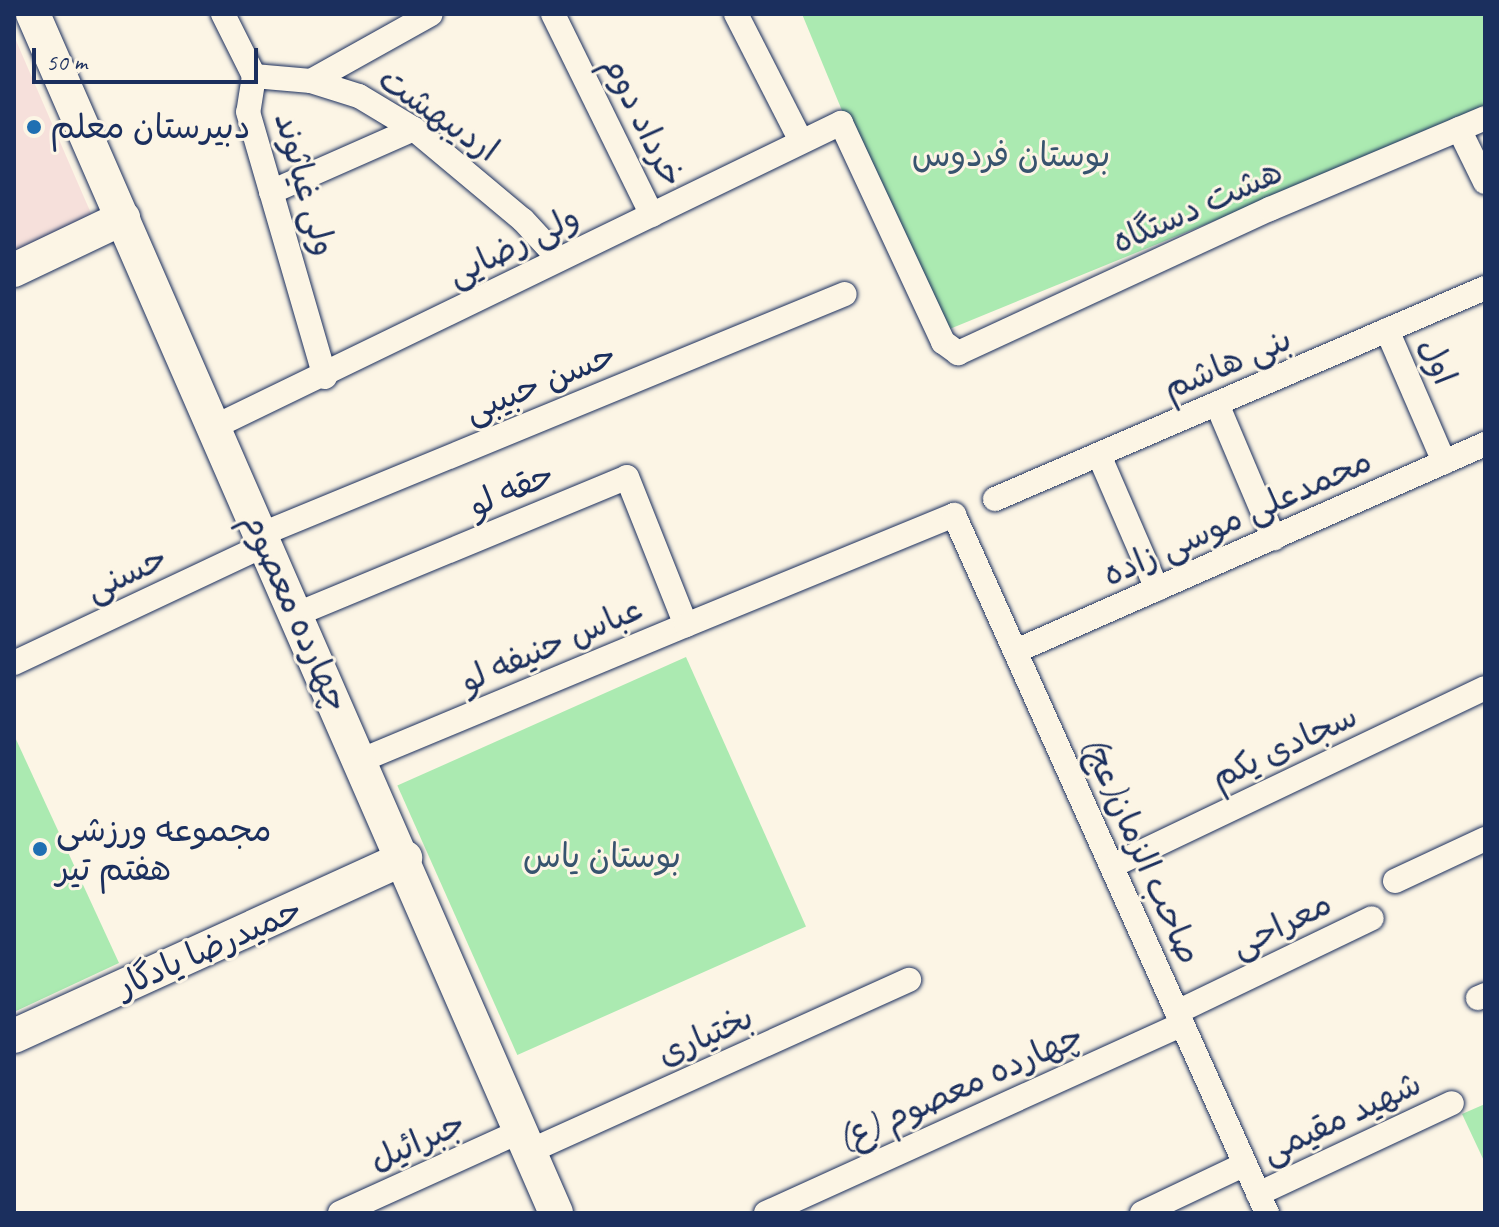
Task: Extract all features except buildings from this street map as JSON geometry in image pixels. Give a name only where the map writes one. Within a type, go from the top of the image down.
[{"type":"street","name":"چهارده معصوم","points":[[33,14],[405,858],[556,1213]]},
{"type":"street","name":"ولی غیاثوند","points":[[223,14],[254,76],[248,112],[325,377]]},
{"type":"street","points":[[311,81],[431,14]]},
{"type":"street","name":"خرداد دوم","points":[[553,14],[652,215]]},
{"type":"street","points":[[736,14],[801,141]]},
{"type":"street","name":"اردیبهشت","points":[[254,76],[311,81],[359,96],[414,129],[512,210],[559,259]]},
{"type":"street","name":"هشت دستگاه","points":[[943,342],[958,353],[1270,209],[1485,118]]},
{"type":"street","name":"ولی رضایی","points":[[214,427],[325,377],[559,259],[841,123],[943,342]]},
{"type":"street","points":[[271,192],[414,129]]},
{"type":"street","points":[[1459,129],[1485,182]]},
{"type":"street","points":[[14,270],[123,218]]},
{"type":"street","name":"بنی هاشم","points":[[995,499],[1485,288]]},
{"type":"street","name":"حسن حبیبی","points":[[264,539],[845,294]]},
{"type":"street","name":"اول","points":[[1387,330],[1444,462]]},
{"type":"street","points":[[1217,404],[1274,538]]},
{"type":"street","name":"محمدعلی موسی زاده","points":[[1016,651],[1485,444]]},
{"type":"street","points":[[1099,455],[1157,589]]},
{"type":"street","name":"حقه لو","points":[[297,614],[627,477],[654,544]]},
{"type":"street","name":"صاحب الزمان(عج)","points":[[686,625],[954,515],[1263,1203]]},
{"type":"street","name":"حسنی","points":[[14,663],[264,539]]},
{"type":"street","name":"عباس حنیفه لو","points":[[362,760],[686,625],[654,544]]},
{"type":"street","name":"سجادی یکم","points":[[1112,866],[1485,688]]},
{"type":"street","points":[[1395,881],[1485,839]]},
{"type":"street","name":"حمیدرضا یادگار","points":[[14,1036],[405,858]]},
{"type":"street","name":"معراحی","points":[[1180,1018],[1372,918]]},
{"type":"street","name":"بختیاری","points":[[525,1141],[909,980]]},
{"type":"street","name":"چهارده معصوم (ع)","points":[[766,1213],[1180,1018]]},
{"type":"street","name":"شهید مقیمی","points":[[1263,1203],[1452,1103]]},
{"type":"street","name":"جبرائیل","points":[[340,1213],[525,1141]]},
{"type":"street","points":[[1142,1213],[1245,1164]]},
{"type":"shaded area","name":"دبیرستان معلم","points":[[14,36],[93,218],[14,255]]},
{"type":"green space","name":"بوستان فردوس","points":[[802,14],[1485,14],[1485,110],[935,335]]},
{"type":"green space","name":"بوستان یاس","points":[[686,657],[806,926],[517,1055],[397,786]]},
{"type":"green space","name":"مجموعه ورزشی هفتم تیر","points":[[14,735],[119,963],[14,1012]]},
{"type":"green space","points":[[1485,1104],[1485,1163],[1462,1114]]},
{"type":"place","name":"دبیرستان معلم","points":[[34,127]]},
{"type":"place","name":"مجموعه ورزشی هفتم تیر","points":[[40,849]]}]
